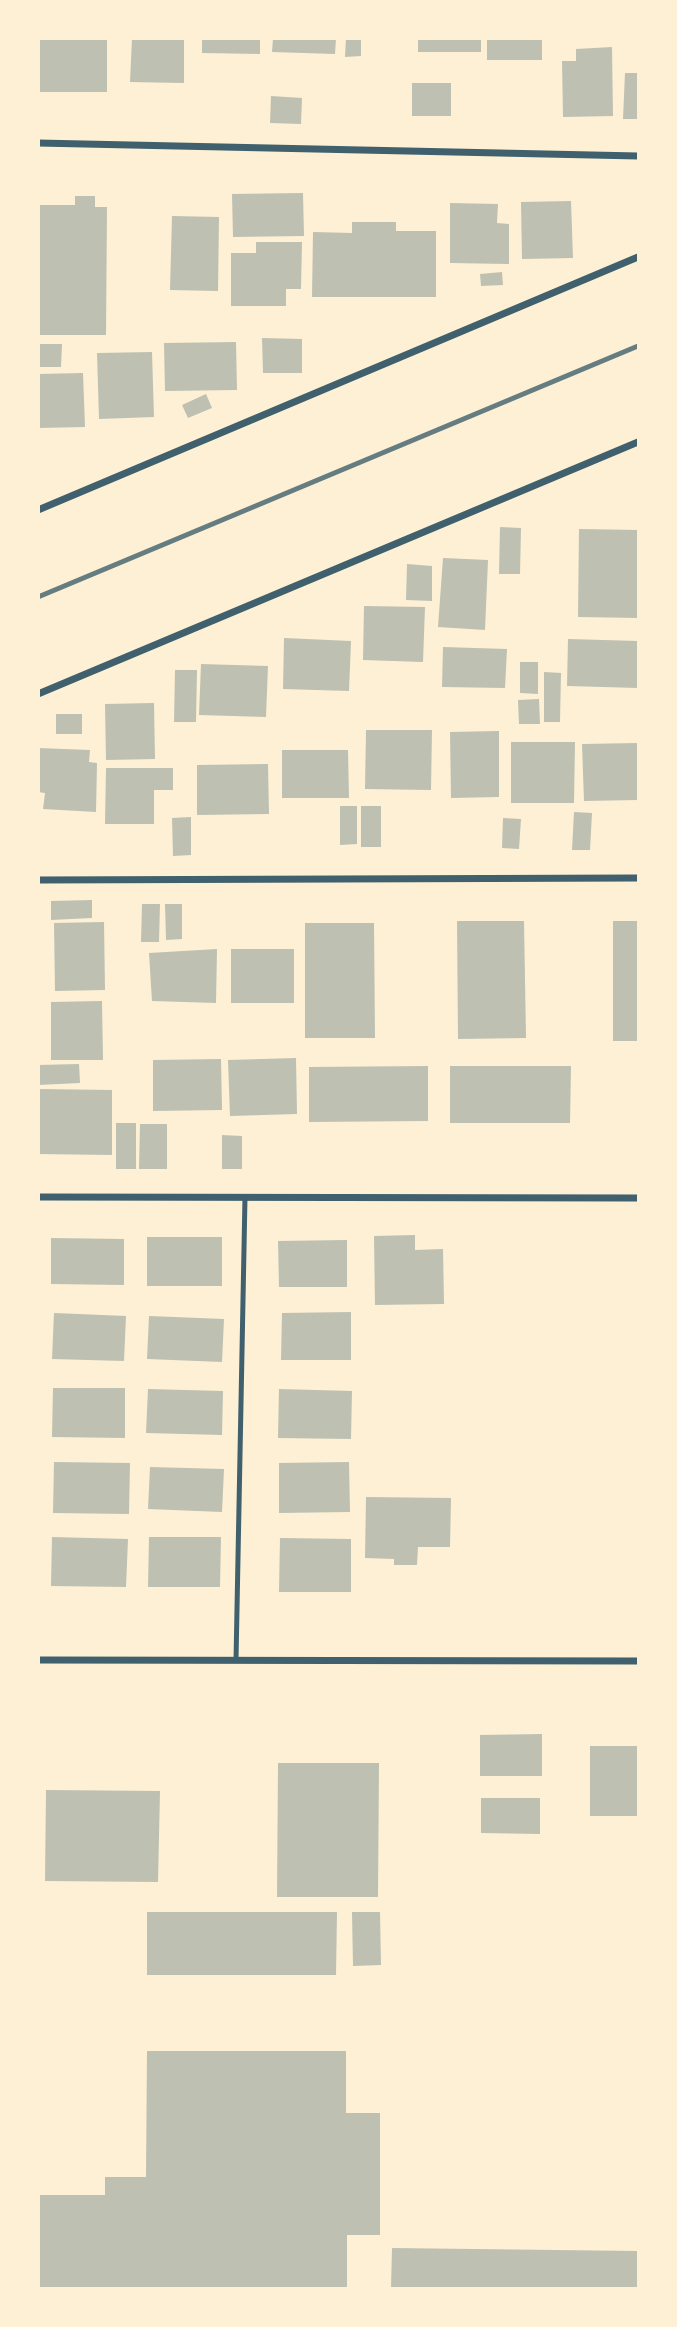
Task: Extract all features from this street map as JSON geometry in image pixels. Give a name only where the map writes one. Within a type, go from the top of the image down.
[{"type":"street","points":[[38,143],[639,156]]},
{"type":"street","points":[[38,509],[639,257]]},
{"type":"street","points":[[38,694],[639,442]]},
{"type":"street","points":[[38,880],[639,878]]},
{"type":"street","points":[[38,1197],[639,1198]]},
{"type":"street","points":[[38,1660],[639,1661]]},
{"type":"lane","points":[[236,1660],[245,1197]]},
{"type":"building","points":[[38,38],[107,38],[107,92],[38,92]]},
{"type":"building","points":[[132,38],[184,38],[184,83],[130,82]]},
{"type":"building","points":[[202,38],[260,38],[260,54],[202,53]]},
{"type":"building","points":[[273,38],[336,38],[335,54],[272,52]]},
{"type":"building","points":[[346,38],[361,38],[361,56],[345,57]]},
{"type":"building","points":[[418,38],[481,38],[481,52],[418,52]]},
{"type":"building","points":[[487,38],[542,38],[542,60],[487,60]]},
{"type":"building","points":[[612,47],[613,116],[563,117],[562,61],[576,61],[576,49]]},
{"type":"building","points":[[625,73],[638,73],[638,119],[623,119]]},
{"type":"building","points":[[412,83],[451,83],[451,116],[412,116]]},
{"type":"building","points":[[271,96],[302,98],[301,124],[270,123]]},
{"type":"building","points":[[303,193],[304,236],[233,237],[232,194]]},
{"type":"building","points":[[75,196],[95,196],[95,207],[107,207],[106,335],[38,335],[38,205],[75,205]]},
{"type":"building","points":[[571,201],[573,258],[522,259],[521,202]]},
{"type":"building","points":[[450,203],[498,204],[497,223],[509,224],[509,264],[450,263]]},
{"type":"building","points":[[172,216],[219,217],[218,291],[170,290]]},
{"type":"building","points":[[352,222],[396,222],[396,231],[436,231],[436,297],[312,297],[313,232],[352,233]]},
{"type":"building","points":[[256,242],[302,242],[301,289],[286,289],[286,306],[231,306],[231,253],[256,253]]},
{"type":"building","points":[[502,272],[503,285],[481,286],[480,274]]},
{"type":"building","points":[[262,338],[302,339],[302,373],[263,373]]},
{"type":"building","points":[[236,342],[237,390],[165,391],[164,343]]},
{"type":"building","points":[[38,344],[62,344],[61,367],[38,367]]},
{"type":"building","points":[[152,352],[154,417],[99,419],[97,353]]},
{"type":"building","points":[[83,373],[85,427],[38,428],[38,374]]},
{"type":"building","points":[[206,394],[212,408],[188,418],[182,405]]},
{"type":"building","points":[[500,527],[521,528],[520,574],[499,574]]},
{"type":"building","points":[[579,529],[638,530],[638,618],[578,617]]},
{"type":"building","points":[[443,558],[488,560],[485,630],[438,627]]},
{"type":"building","points":[[407,564],[432,566],[432,601],[406,600]]},
{"type":"building","points":[[364,606],[425,607],[423,662],[363,660]]},
{"type":"building","points":[[284,638],[351,641],[349,691],[283,689]]},
{"type":"building","points":[[568,639],[638,641],[638,688],[567,686]]},
{"type":"building","points":[[443,647],[507,649],[505,688],[442,687]]},
{"type":"building","points":[[520,662],[538,662],[538,694],[520,693]]},
{"type":"building","points":[[201,664],[268,666],[266,717],[199,715]]},
{"type":"building","points":[[175,670],[197,670],[196,722],[174,722]]},
{"type":"building","points":[[544,672],[561,673],[560,722],[544,722]]},
{"type":"building","points":[[539,699],[540,724],[519,724],[518,700]]},
{"type":"building","points":[[154,703],[155,759],[106,760],[105,704]]},
{"type":"building","points":[[56,714],[82,714],[82,734],[56,734]]},
{"type":"building","points":[[366,730],[432,730],[431,790],[365,789]]},
{"type":"building","points":[[499,731],[499,797],[451,798],[450,732]]},
{"type":"building","points":[[511,742],[575,742],[574,803],[511,803]]},
{"type":"building","points":[[638,743],[638,800],[584,801],[582,744]]},
{"type":"building","points":[[38,748],[90,750],[89,762],[97,763],[96,812],[43,809],[45,793],[38,792]]},
{"type":"building","points":[[282,750],[348,750],[349,798],[282,798]]},
{"type":"building","points":[[268,764],[269,814],[197,815],[197,765]]},
{"type":"building","points":[[106,768],[173,768],[173,790],[154,790],[154,824],[105,824]]},
{"type":"building","points":[[340,806],[357,806],[357,844],[340,845]]},
{"type":"building","points":[[361,806],[381,806],[381,847],[361,847]]},
{"type":"building","points":[[574,812],[592,813],[590,850],[572,850]]},
{"type":"building","points":[[191,817],[191,855],[173,856],[172,818]]},
{"type":"building","points":[[503,818],[521,819],[519,849],[502,848]]},
{"type":"building","points":[[92,900],[92,918],[51,920],[51,901]]},
{"type":"building","points":[[142,904],[160,904],[159,942],[141,942]]},
{"type":"building","points":[[165,904],[182,904],[182,939],[166,940]]},
{"type":"building","points":[[457,921],[524,921],[526,1038],[458,1039]]},
{"type":"building","points":[[613,921],[638,921],[638,1041],[613,1041]]},
{"type":"building","points":[[104,922],[105,990],[55,991],[54,923]]},
{"type":"building","points":[[305,923],[374,923],[375,1038],[305,1038]]},
{"type":"building","points":[[217,949],[216,1003],[152,1001],[149,953]]},
{"type":"building","points":[[231,949],[294,949],[294,1003],[231,1003]]},
{"type":"building","points":[[102,1001],[103,1060],[51,1060],[51,1002]]},
{"type":"building","points":[[296,1058],[297,1114],[230,1116],[228,1060]]},
{"type":"building","points":[[221,1059],[222,1110],[153,1111],[153,1060]]},
{"type":"building","points":[[79,1064],[80,1083],[38,1085],[38,1065]]},
{"type":"building","points":[[428,1066],[428,1121],[309,1122],[309,1067]]},
{"type":"building","points":[[450,1066],[571,1066],[570,1123],[450,1123]]},
{"type":"building","points":[[38,1089],[112,1090],[112,1155],[38,1154]]},
{"type":"building","points":[[116,1123],[136,1123],[136,1169],[116,1169]]},
{"type":"building","points":[[140,1124],[167,1124],[167,1169],[139,1169]]},
{"type":"building","points":[[222,1135],[242,1136],[242,1169],[222,1169]]},
{"type":"building","points":[[415,1235],[415,1250],[443,1249],[444,1304],[375,1305],[374,1236]]},
{"type":"building","points":[[147,1237],[222,1237],[222,1286],[147,1286]]},
{"type":"building","points":[[51,1238],[124,1239],[124,1285],[51,1284]]},
{"type":"building","points":[[347,1240],[347,1287],[279,1287],[278,1241]]},
{"type":"building","points":[[351,1312],[351,1360],[281,1360],[282,1313]]},
{"type":"building","points":[[54,1313],[126,1316],[124,1361],[52,1359]]},
{"type":"building","points":[[149,1316],[224,1319],[222,1362],[147,1359]]},
{"type":"building","points":[[53,1388],[125,1388],[125,1438],[52,1437]]},
{"type":"building","points":[[148,1389],[223,1391],[222,1435],[146,1433]]},
{"type":"building","points":[[279,1389],[352,1391],[351,1439],[278,1438]]},
{"type":"building","points":[[54,1462],[130,1463],[129,1514],[53,1513]]},
{"type":"building","points":[[349,1462],[350,1512],[279,1513],[279,1463]]},
{"type":"building","points":[[150,1467],[224,1469],[222,1512],[148,1509]]},
{"type":"building","points":[[366,1497],[451,1498],[450,1547],[418,1547],[417,1565],[394,1565],[394,1559],[365,1558]]},
{"type":"building","points":[[52,1537],[128,1539],[126,1587],[51,1586]]},
{"type":"building","points":[[149,1537],[221,1537],[220,1587],[148,1587]]},
{"type":"building","points":[[280,1538],[351,1539],[351,1592],[279,1592]]},
{"type":"building","points":[[542,1734],[542,1776],[480,1776],[480,1735]]},
{"type":"building","points":[[590,1746],[638,1746],[638,1816],[590,1816]]},
{"type":"building","points":[[278,1763],[379,1763],[378,1897],[277,1897]]},
{"type":"building","points":[[46,1790],[160,1791],[158,1882],[45,1881]]},
{"type":"building","points":[[481,1798],[540,1798],[540,1834],[481,1833]]},
{"type":"building","points":[[147,1912],[337,1912],[336,1975],[147,1975]]},
{"type":"building","points":[[352,1912],[380,1912],[381,1965],[353,1966]]},
{"type":"building","points":[[147,2051],[346,2051],[346,2113],[380,2113],[380,2235],[347,2235],[347,2288],[38,2288],[38,2195],[105,2195],[105,2177],[146,2177]]},
{"type":"building","points":[[392,2248],[638,2251],[638,2288],[391,2288]]},
{"type":"railway","points":[[38,597],[638,346]]}]
